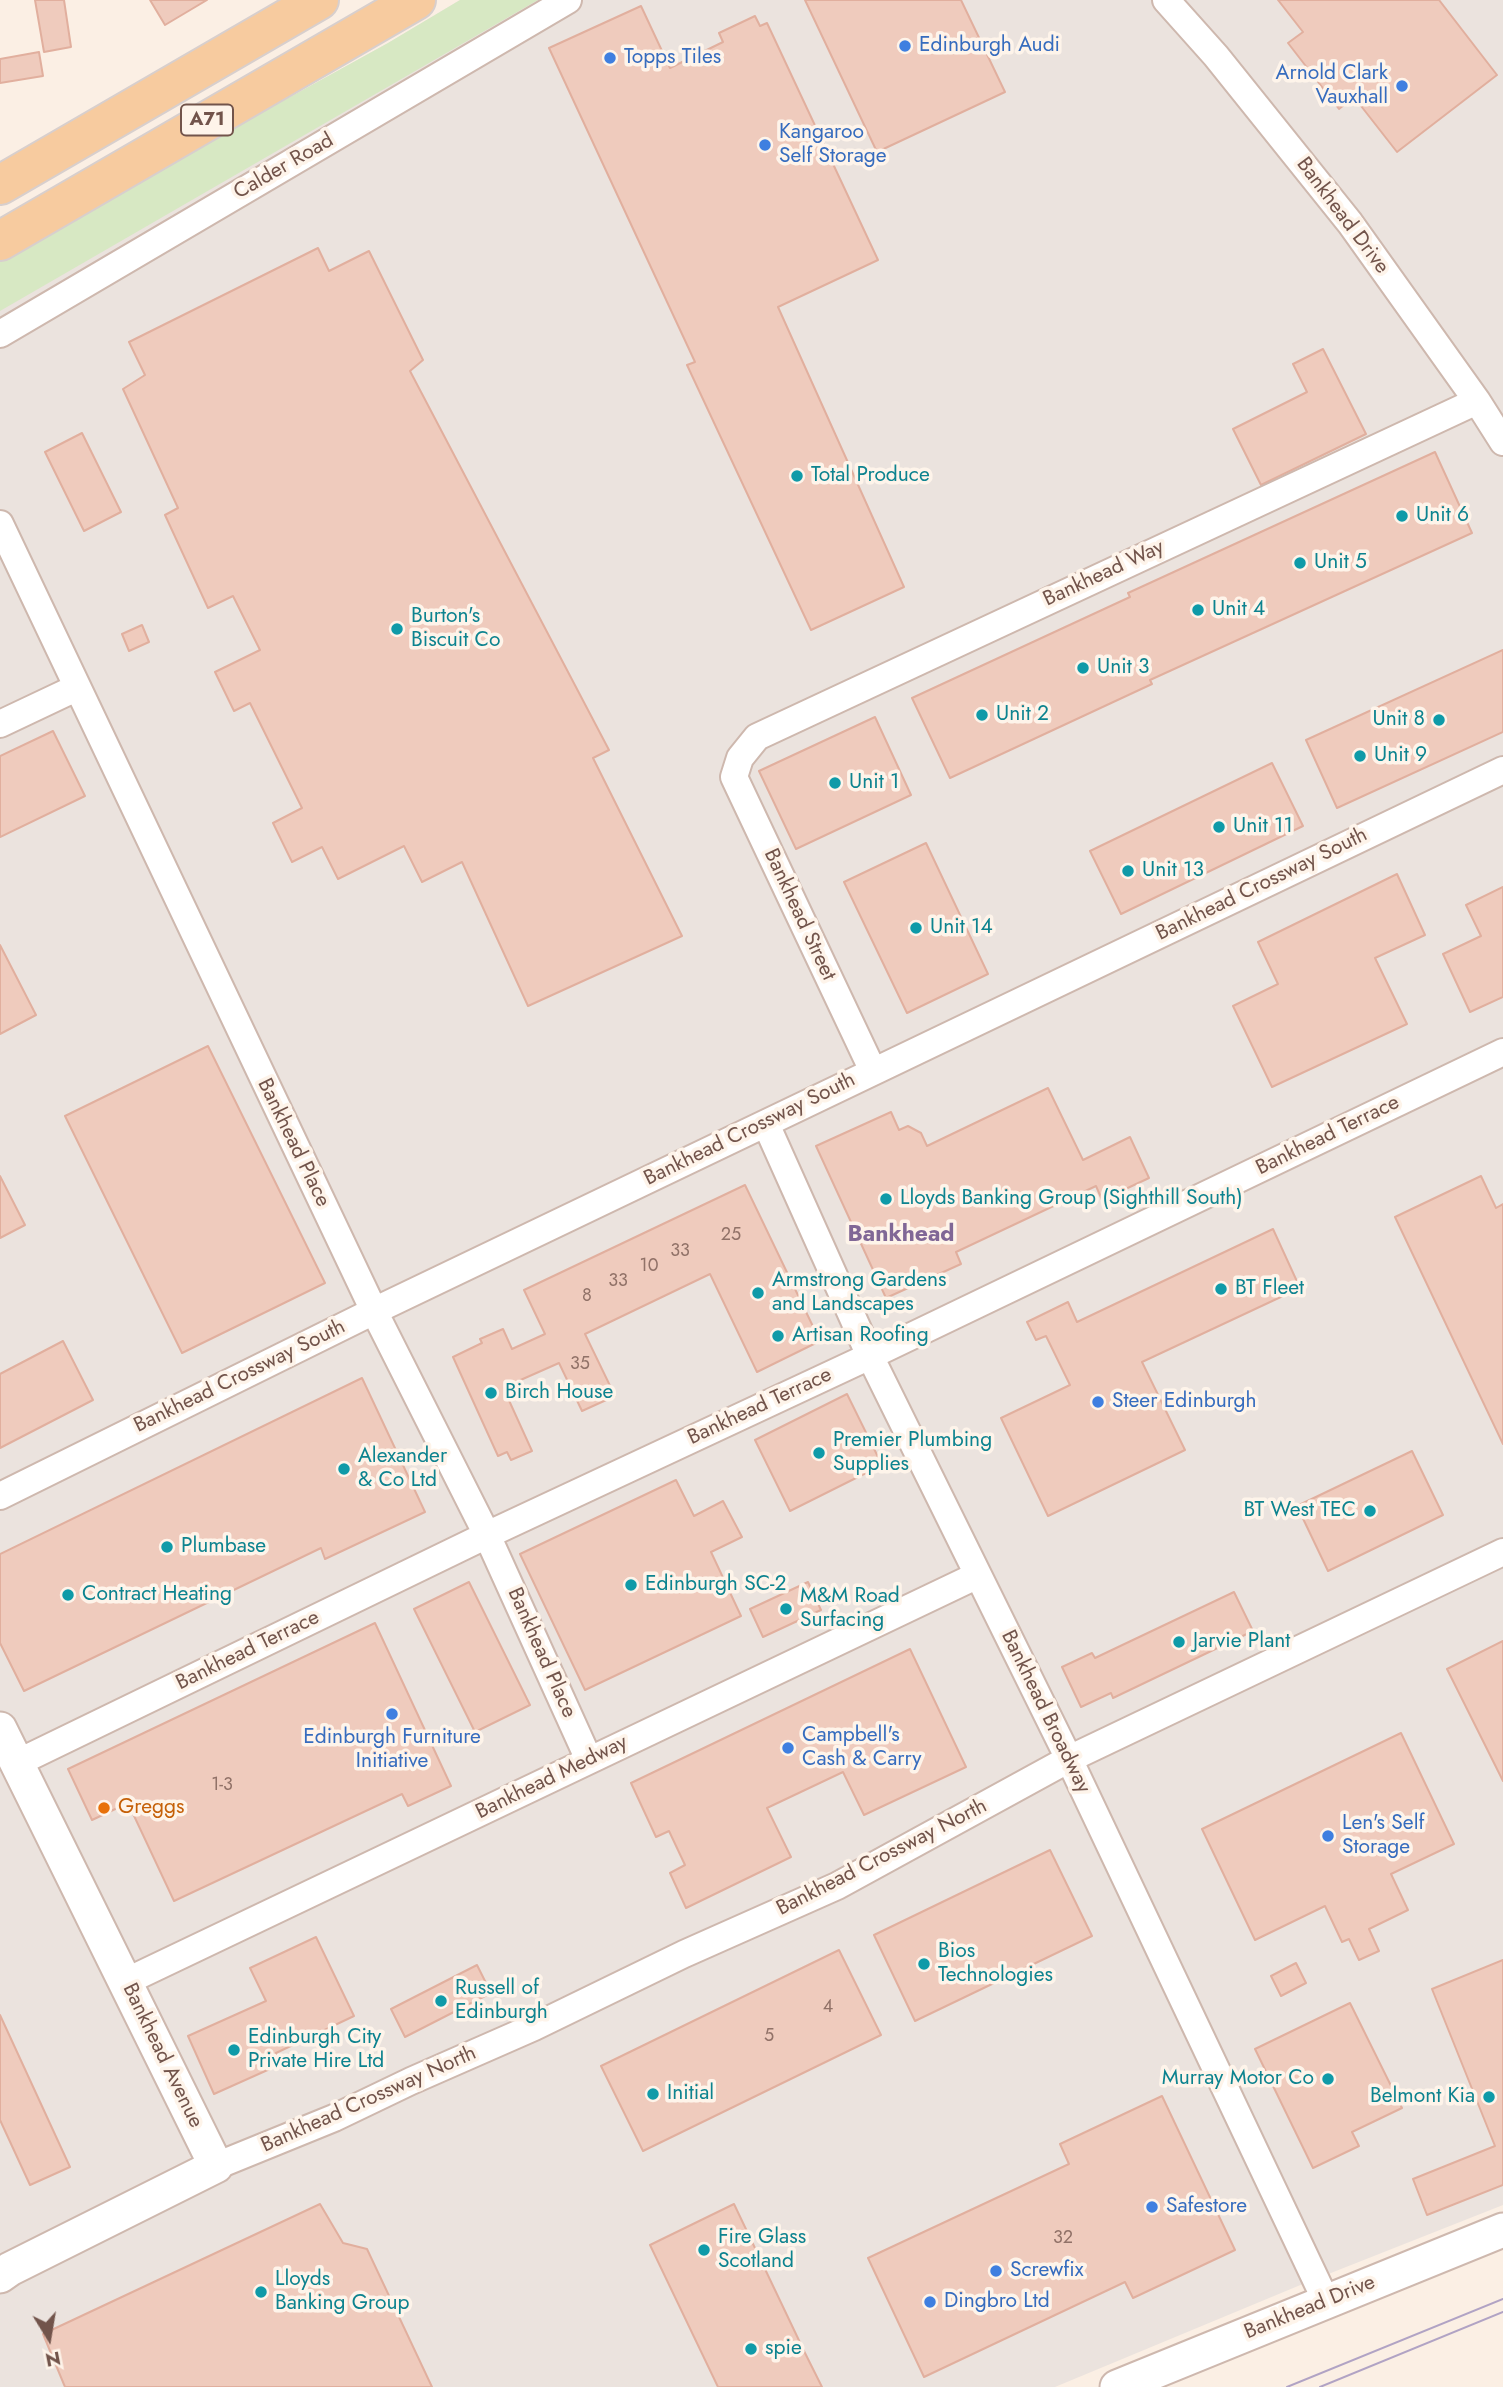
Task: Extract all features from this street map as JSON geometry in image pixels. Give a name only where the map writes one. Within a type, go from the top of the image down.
[{"type":"main road","name":"A71","points":[[0,185],[319,0]]},
{"type":"main road","name":"A71","points":[[0,241],[416,0]]},
{"type":"street","name":"Calder Road","points":[[0,334],[568,0]]},
{"type":"street","name":"Bankhead Drive","points":[[1166,0],[1216,56],[1350,223],[1477,401],[1503,442]]},
{"type":"street","name":"Bankhead Way","points":[[740,758],[757,737],[764,733],[1477,401]]},
{"type":"street","name":"Bankhead Place","points":[[0,524],[374,1311],[487,1535],[589,1760]]},
{"type":"street","points":[[0,724],[76,688]]},
{"type":"street","name":"Bankhead Street","points":[[740,758],[734,777],[873,1070]]},
{"type":"street","name":"Bankhead Crossway South","points":[[0,1496],[374,1311],[1503,770]]},
{"type":"street","name":"Bankhead Terrace","points":[[17,1763],[487,1535],[870,1356],[1503,1052]]},
{"type":"street","name":"Bankhead Broadway","points":[[766,1124],[870,1356],[1069,1759],[1326,2301]]},
{"type":"street","name":"Bankhead Crossway North","points":[[216,2166],[334,2118],[534,2027],[684,1954],[837,1886],[1069,1759],[1503,1552]]},
{"type":"street","name":"Bankhead Medway","points":[[125,1982],[978,1575]]},
{"type":"street","name":"Bankhead Avenue","points":[[0,1729],[216,2166]]},
{"type":"street","points":[[0,2276],[216,2166]]},
{"type":"street","name":"Bankhead Drive","points":[[1117,2387],[1503,2230]]},
{"type":"shaded area","points":[[460,0],[1503,0],[1503,2205],[1298,2286],[1055,2387],[0,2387],[0,257],[388,43]]},
{"type":"green space","points":[[460,0],[538,0],[0,311],[0,257],[388,43]]},
{"type":"building","points":[[35,0],[64,0],[71,47],[44,52]]},
{"type":"building","points":[[150,0],[207,0],[165,25]]},
{"type":"building","name":"Edinburgh Audi","points":[[805,0],[961,0],[1005,92],[877,152]]},
{"type":"building","name":"Arnold Clark Vauxhall","points":[[1278,0],[1439,0],[1497,75],[1397,152],[1354,97],[1339,109],[1288,43],[1303,32]]},
{"type":"building","points":[[641,6],[670,68],[723,42],[719,33],[755,16],[760,26],[767,23],[878,260],[778,307],[904,587],[811,630],[687,365],[695,362],[549,48]]},
{"type":"building","points":[[39,52],[43,76],[0,83],[0,59]]},
{"type":"building","name":"Burton's Biscuit Co","points":[[318,248],[329,271],[369,251],[423,360],[410,371],[609,750],[593,758],[682,936],[528,1006],[462,862],[422,882],[404,846],[338,879],[322,847],[292,862],[273,823],[302,808],[250,703],[234,711],[215,672],[260,650],[233,596],[208,608],[165,515],[178,508],[123,389],[145,375],[129,342]]},
{"type":"building","points":[[1323,349],[1366,434],[1261,485],[1233,429],[1307,392],[1293,364]]},
{"type":"building","points":[[82,433],[121,512],[84,531],[45,452]]},
{"type":"building","points":[[1435,452],[1472,533],[1150,680],[1152,684],[950,778],[912,698],[1130,597],[1128,593]]},
{"type":"building","points":[[142,625],[149,642],[129,651],[122,634]]},
{"type":"building","points":[[1503,650],[1503,732],[1337,808],[1306,740]]},
{"type":"building","name":"Unit 1","points":[[875,717],[911,795],[796,849],[759,771]]},
{"type":"building","points":[[53,731],[85,796],[0,837],[0,756]]},
{"type":"building","points":[[1272,763],[1303,826],[1121,914],[1090,851]]},
{"type":"building","name":"Unit 14","points":[[926,843],[988,974],[907,1013],[844,882]]},
{"type":"building","points":[[1397,874],[1425,935],[1375,958],[1407,1024],[1272,1087],[1233,1006],[1278,984],[1258,942]]},
{"type":"building","points":[[1503,887],[1503,997],[1470,1012],[1443,954],[1481,936],[1466,905]]},
{"type":"building","points":[[0,945],[36,1015],[0,1034]]},
{"type":"building","points":[[208,1046],[325,1283],[182,1353],[65,1116]]},
{"type":"building","points":[[1048,1088],[1083,1160],[1130,1137],[1149,1178],[1102,1200],[1096,1186],[956,1252],[961,1264],[886,1298],[816,1146],[891,1112],[899,1130],[908,1126],[921,1133],[927,1146]]},
{"type":"building","points":[[0,1176],[25,1225],[0,1238]]},
{"type":"building","points":[[1481,1176],[1496,1208],[1503,1204],[1503,1444],[1395,1217]]},
{"type":"building","points":[[745,1185],[820,1341],[757,1372],[710,1274],[585,1334],[615,1396],[582,1411],[559,1363],[516,1382],[520,1390],[507,1396],[532,1451],[511,1460],[507,1452],[498,1456],[453,1357],[482,1343],[480,1339],[503,1329],[512,1349],[545,1334],[524,1290]]},
{"type":"building","name":"Steer Edinburgh","points":[[1273,1229],[1300,1288],[1142,1362],[1185,1450],[1048,1516],[1001,1418],[1070,1385],[1046,1336],[1036,1340],[1027,1322],[1068,1302],[1077,1322]]},
{"type":"building","points":[[63,1341],[93,1400],[0,1448],[0,1374]]},
{"type":"building","points":[[362,1378],[425,1512],[325,1559],[321,1548],[24,1691],[0,1643],[0,1554]]},
{"type":"building","name":"Premier Plumbing Supplies","points":[[847,1394],[882,1465],[790,1511],[755,1440]]},
{"type":"building","name":"BT West TEC","points":[[1412,1451],[1443,1515],[1328,1571],[1297,1506]]},
{"type":"building","name":"Edinburgh SC-2","points":[[676,1480],[694,1516],[723,1501],[742,1537],[711,1552],[741,1616],[585,1690],[520,1554]]},
{"type":"building","name":"Edinburgh Furniture Initiative","points":[[469,1582],[530,1705],[475,1732],[414,1609]]},
{"type":"building","name":"M&M Road Surfacing","points":[[808,1582],[821,1610],[763,1637],[750,1609]]},
{"type":"building","name":"Jarvie Plant","points":[[1234,1592],[1253,1631],[1113,1698],[1111,1693],[1081,1707],[1062,1667],[1092,1653],[1095,1658]]},
{"type":"building","points":[[375,1623],[451,1786],[408,1806],[402,1794],[174,1901],[128,1803],[92,1820],[68,1769]]},
{"type":"building","points":[[1503,1641],[1503,1781],[1447,1669]]},
{"type":"building","points":[[910,1649],[966,1767],[864,1815],[843,1772],[767,1808],[791,1857],[686,1908],[670,1873],[685,1865],[669,1831],[656,1837],[631,1783]]},
{"type":"building","name":"Len's Self Storage","points":[[1401,1733],[1454,1844],[1391,1874],[1408,1910],[1369,1929],[1379,1951],[1359,1960],[1349,1939],[1342,1942],[1325,1906],[1255,1940],[1202,1829]]},
{"type":"building","points":[[1050,1850],[1092,1936],[915,2021],[874,1935]]},
{"type":"building","points":[[316,1937],[354,2016],[276,2053],[281,2064],[214,2094],[188,2036],[266,2001],[250,1968]]},
{"type":"building","points":[[839,1950],[881,2035],[643,2151],[601,2066]]},
{"type":"building","name":"Belmont Kia","points":[[1503,1960],[1503,2185],[1427,2215],[1413,2179],[1495,2146],[1432,1989]]},
{"type":"building","points":[[1296,1963],[1306,1983],[1281,1996],[1271,1976]]},
{"type":"building","name":"Russell of Edinburgh","points":[[477,1965],[491,1993],[405,2037],[391,2009]]},
{"type":"building","name":"Murray Motor Co","points":[[1350,2003],[1402,2108],[1352,2132],[1359,2146],[1313,2168],[1255,2049]]},
{"type":"building","points":[[0,2015],[70,2167],[30,2185],[0,2120]]},
{"type":"building","points":[[1162,2096],[1235,2250],[1133,2298],[1125,2282],[924,2377],[868,2258],[1069,2164],[1060,2144]]},
{"type":"building","name":"Lloyds Banking Group","points":[[320,2204],[343,2243],[367,2249],[432,2387],[65,2387],[43,2334]]},
{"type":"building","points":[[734,2204],[822,2387],[718,2387],[650,2245]]},
{"type":"tram line","points":[[1287,2387],[1503,2299]]},
{"type":"tram line","points":[[1320,2387],[1503,2312]]},
{"type":"place","name":"Edinburgh Audi","points":[[905,46]]},
{"type":"place","name":"Topps Tiles","points":[[610,58]]},
{"type":"place","name":"Arnold Clark Vauxhall","points":[[1402,86]]},
{"type":"place","name":"Kangaroo Self Storage","points":[[765,145]]},
{"type":"place","name":"Total Produce","points":[[797,476]]},
{"type":"place","name":"Unit 6","points":[[1402,516]]},
{"type":"place","name":"Unit 5","points":[[1300,563]]},
{"type":"place","name":"Unit 4","points":[[1198,610]]},
{"type":"place","name":"Burton's Biscuit Co","points":[[397,629]]},
{"type":"place","name":"Unit 3","points":[[1083,668]]},
{"type":"place","name":"Unit 2","points":[[982,715]]},
{"type":"place","name":"Unit 8","points":[[1439,720]]},
{"type":"place","name":"Unit 9","points":[[1360,756]]},
{"type":"place","name":"Unit 1","points":[[835,783]]},
{"type":"place","name":"Unit 11","points":[[1219,827]]},
{"type":"place","name":"Unit 13","points":[[1128,871]]},
{"type":"place","name":"Unit 14","points":[[916,928]]},
{"type":"place","name":"Lloyds Banking Group (Sighthill South)","points":[[886,1199]]},
{"type":"place","name":"BT Fleet","points":[[1221,1289]]},
{"type":"place","name":"Armstrong Gardens and Landscapes","points":[[758,1293]]},
{"type":"place","name":"Artisan Roofing","points":[[778,1336]]},
{"type":"place","name":"Birch House","points":[[491,1393]]},
{"type":"place","name":"Steer Edinburgh","points":[[1098,1402]]},
{"type":"place","name":"Premier Plumbing Supplies","points":[[819,1453]]},
{"type":"place","name":"Alexander & Co Ltd","points":[[344,1469]]},
{"type":"place","name":"BT West TEC","points":[[1370,1511]]},
{"type":"place","name":"Plumbase","points":[[167,1547]]},
{"type":"place","name":"Edinburgh SC-2","points":[[631,1585]]},
{"type":"place","name":"Contract Heating","points":[[68,1595]]},
{"type":"place","name":"M&M Road Surfacing","points":[[786,1609]]},
{"type":"place","name":"Jarvie Plant","points":[[1179,1642]]},
{"type":"place","name":"Edinburgh Furniture Initiative","points":[[392,1714]]},
{"type":"place","name":"Campbell's Cash & Carry","points":[[788,1748]]},
{"type":"place","name":"Greggs","points":[[104,1808]]},
{"type":"place","name":"Len's Self Storage","points":[[1328,1836]]},
{"type":"place","name":"Bios Technologies","points":[[924,1964]]},
{"type":"place","name":"Russell of Edinburgh","points":[[441,2001]]},
{"type":"place","name":"Edinburgh City Private Hire Ltd","points":[[234,2050]]},
{"type":"place","name":"Murray Motor Co","points":[[1328,2079]]},
{"type":"place","name":"Initial","points":[[653,2094]]},
{"type":"place","name":"Belmont Kia","points":[[1489,2097]]},
{"type":"place","name":"Safestore","points":[[1152,2207]]},
{"type":"place","name":"Fire Glass Scotland","points":[[704,2250]]},
{"type":"place","name":"Screwfix","points":[[996,2271]]},
{"type":"place","name":"Lloyds Banking Group","points":[[261,2292]]},
{"type":"place","name":"Dingbro Ltd","points":[[930,2302]]},
{"type":"place","name":"spie","points":[[751,2349]]},
{"type":"district","name":"Bankhead","points":[[901,1235]]}]
